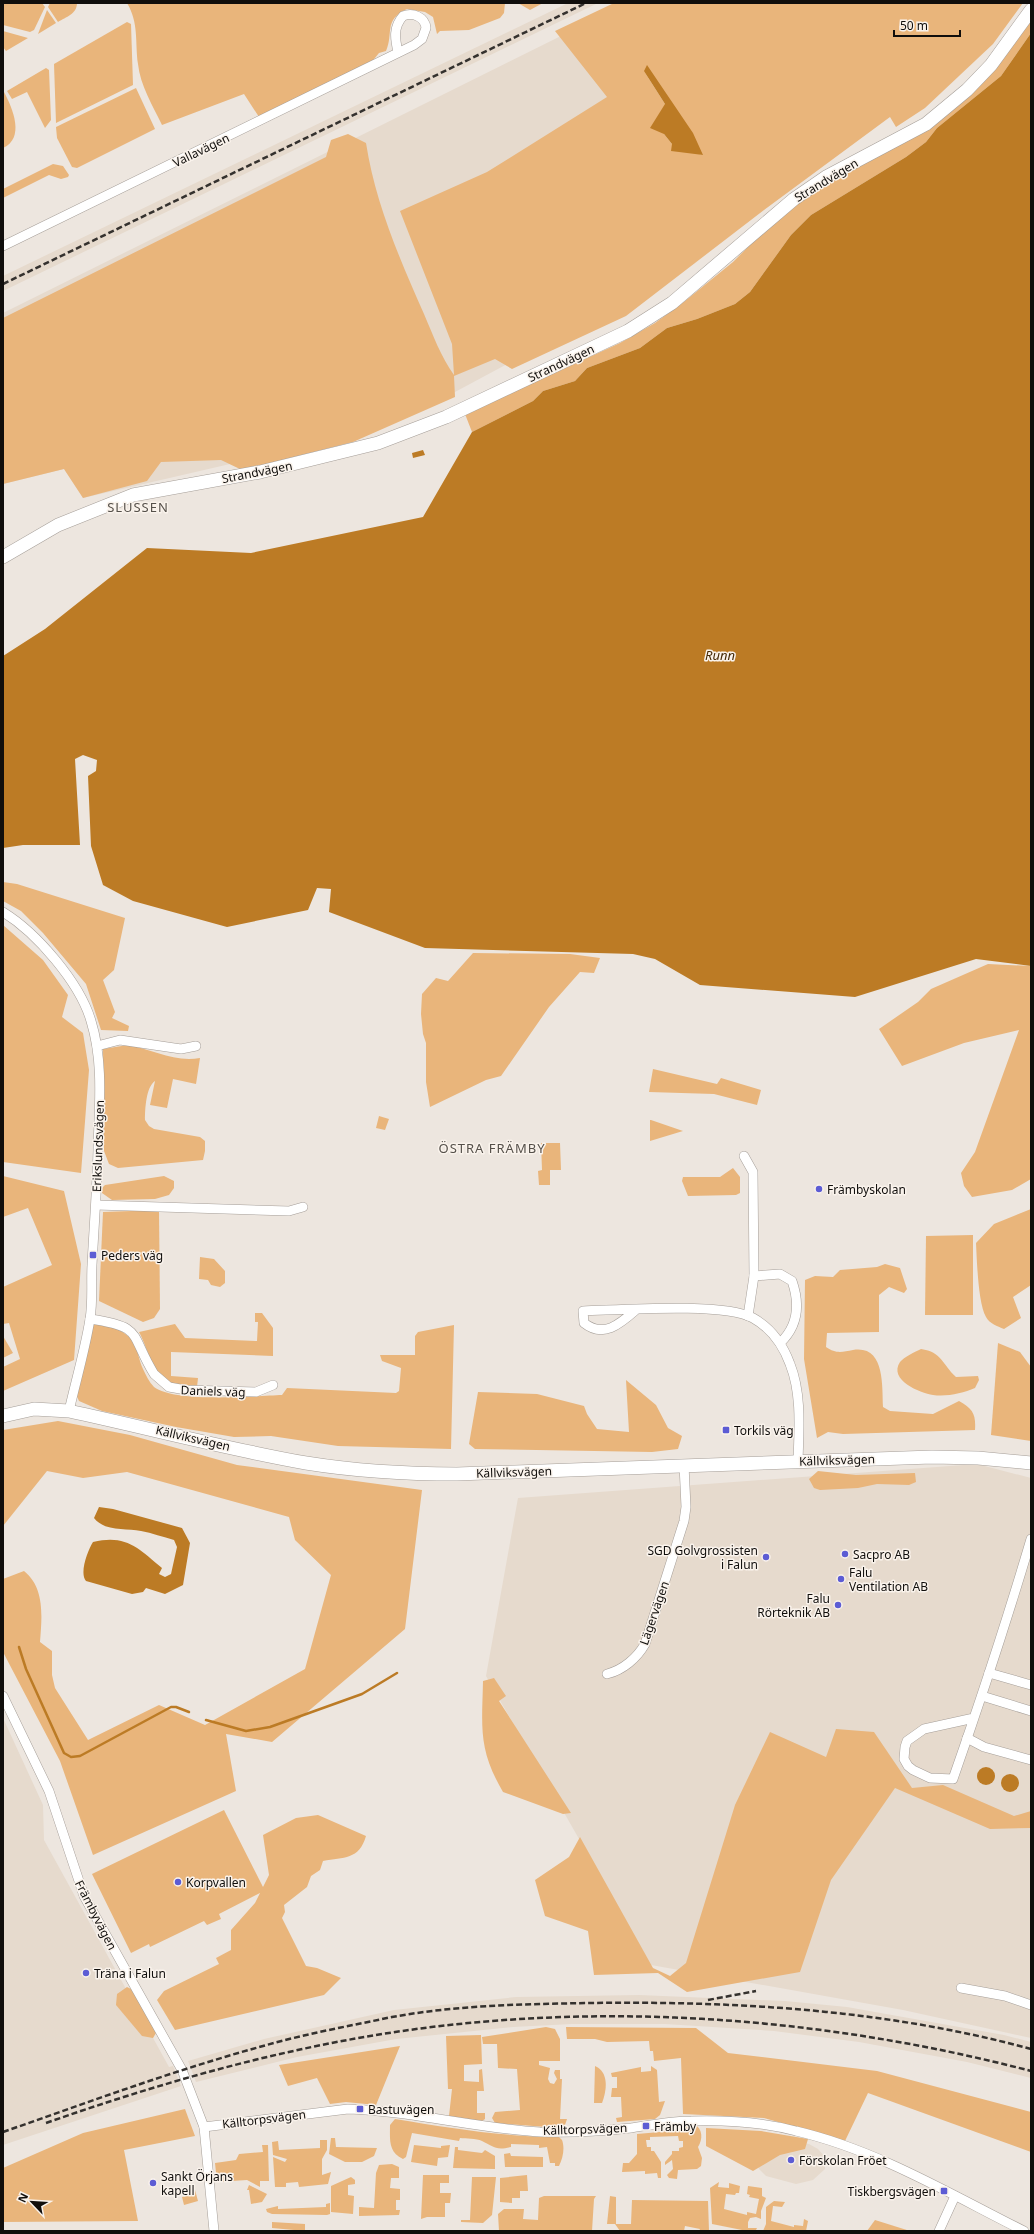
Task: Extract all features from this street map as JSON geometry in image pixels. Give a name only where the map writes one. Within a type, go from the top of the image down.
[{"type":"street","name":"Strandvägen","points":[[3,557],[58,525],[133,495],[260,472],[378,443],[446,417],[628,331],[672,303],[794,199],[826,177],[926,124],[966,90],[991,65],[1031,10]]},
{"type":"street","name":"Vallavägen","points":[[3,246],[398,52]]},
{"type":"street","name":"Erikslundsvägen","points":[[3,912],[33,935],[54,959],[71,983],[88,1013],[97,1046],[100,1079],[96,1205],[90,1319],[69,1411]]},
{"type":"street","points":[[97,1046],[120,1040],[181,1049],[196,1046]]},
{"type":"street","points":[[744,1156],[752,1172],[754,1276],[748,1316]]},
{"type":"street","points":[[96,1205],[289,1211],[303,1206]]},
{"type":"street","points":[[754,1276],[780,1274],[792,1281],[796,1292],[795,1324],[780,1343]]},
{"type":"street","points":[[637,1309],[613,1326],[601,1331],[591,1328],[584,1323],[583,1311],[637,1309],[715,1309],[748,1316],[773,1334],[780,1343],[790,1364],[796,1388],[799,1413],[798,1461]]},
{"type":"street","name":"Daniels väg","points":[[90,1319],[120,1324],[131,1331],[154,1374],[159,1380],[174,1389],[256,1392],[273,1386]]},
{"type":"street","name":"Källviksvägen","points":[[3,1416],[34,1409],[69,1411],[277,1457],[354,1470],[402,1473],[457,1474],[798,1461],[954,1457],[1031,1463]]},
{"type":"street","name":"Lägervägen","points":[[607,1674],[616,1672],[635,1658],[645,1644],[684,1521],[686,1507],[684,1466]]},
{"type":"street","points":[[974,1718],[924,1729],[908,1741],[905,1748],[904,1759],[908,1766],[930,1778],[953,1779],[982,1696],[1031,1539]]},
{"type":"street","points":[[989,1673],[1031,1685]]},
{"type":"street","name":"Främbyvägen","points":[[3,1696],[49,1791],[84,1896],[180,2064],[204,2127]]},
{"type":"street","points":[[982,1696],[1031,1711]]},
{"type":"street","points":[[967,1738],[984,1747],[1031,1760]]},
{"type":"street","points":[[962,1988],[1005,1996],[1031,2005]]},
{"type":"street","name":"Källtorpsvägen","points":[[204,2127],[348,2109],[370,2109],[447,2121],[547,2132],[629,2128],[682,2121],[752,2124],[794,2130],[858,2150],[889,2163],[1024,2231]]},
{"type":"street","points":[[204,2127],[214,2231]]},
{"type":"street","points":[[939,2231],[956,2196]]},
{"type":"shaded area","points":[[3,3],[42,3],[45,7],[34,30],[30,32],[3,25]]},
{"type":"shaded area","points":[[50,3],[77,3],[77,7],[68,17],[58,22],[48,7]]},
{"type":"shaded area","points":[[127,3],[505,3],[504,13],[500,18],[469,30],[440,31],[437,34],[433,17],[425,12],[407,9],[400,13],[392,22],[386,51],[379,53],[370,64],[259,117],[244,94],[162,125],[141,80],[138,64],[135,25],[131,10]]},
{"type":"shaded area","points":[[518,3],[543,3],[530,10]]},
{"type":"shaded area","points":[[568,3],[598,3],[3,291],[3,276]]},
{"type":"shaded area","points":[[614,3],[1023,3],[993,44],[925,108],[896,127],[890,117],[764,210],[626,316],[512,369],[495,359],[454,376],[455,397],[353,442],[242,470],[221,460],[161,462],[147,481],[83,498],[64,469],[3,484],[3,318],[326,157],[331,140],[348,134],[366,143],[375,187],[389,230],[438,346],[454,375],[452,344],[400,211],[487,172],[607,97],[555,31]],"holes":[[[644,71],[702,155],[672,144],[664,134],[665,104]]]},
{"type":"shaded area","points":[[47,10],[56,23],[38,34]]},
{"type":"shaded area","points":[[1031,12],[1031,33],[1001,76],[937,128],[926,142],[906,157],[811,215],[791,235],[750,292],[735,304],[697,319],[667,328],[640,348],[587,368],[575,381],[543,391],[533,401],[472,432],[465,414],[620,343],[655,323],[733,262],[766,229],[815,188],[894,148],[923,129]]},
{"type":"shaded area","points":[[127,22],[131,24],[133,85],[56,123],[54,64]]},
{"type":"shaded area","points":[[575,29],[695,263],[455,392],[351,436],[83,498],[64,469],[3,484],[3,313]]},
{"type":"shaded area","points":[[3,31],[28,38],[6,51],[3,47]]},
{"type":"shaded area","points":[[46,68],[49,70],[51,120],[45,128],[27,92],[12,99],[7,91]]},
{"type":"shaded area","points":[[136,88],[155,129],[77,168],[72,167],[57,138],[56,127]]},
{"type":"shaded area","points":[[4,92],[11,107],[15,130],[14,137],[10,143],[3,148]]},
{"type":"shaded area","points":[[53,164],[63,166],[69,175],[68,177],[61,179],[49,175],[3,198],[3,189]]},
{"type":"shaded area","points":[[3,882],[17,884],[125,918],[114,970],[103,980],[115,1012],[112,1018],[129,1026],[128,1031],[101,1030],[86,984],[43,933],[21,911],[3,901]]},
{"type":"shaded area","points":[[3,925],[43,960],[68,995],[62,1017],[83,1033],[89,1070],[81,1173],[3,1162]]},
{"type":"shaded area","points":[[473,953],[570,954],[600,958],[594,973],[580,972],[549,1007],[501,1076],[486,1080],[430,1107],[426,1082],[426,1043],[423,1034],[421,1014],[422,994],[436,978],[448,981]]},
{"type":"shaded area","points":[[988,964],[1031,966],[1031,1179],[1012,1190],[972,1197],[964,1186],[961,1173],[975,1152],[1019,1030],[964,1043],[902,1066],[879,1029],[918,1002],[931,989]]},
{"type":"shaded area","points":[[128,1045],[182,1059],[200,1058],[196,1084],[173,1079],[167,1108],[150,1105],[155,1081],[152,1084],[148,1093],[145,1120],[149,1126],[154,1129],[200,1137],[205,1141],[203,1160],[118,1168],[109,1164],[104,1151],[103,1049]]},
{"type":"shaded area","points":[[653,1069],[717,1084],[721,1078],[761,1090],[757,1105],[714,1094],[649,1092]]},
{"type":"shaded area","points":[[379,1116],[389,1119],[385,1130],[376,1128]]},
{"type":"shaded area","points":[[651,1120],[683,1131],[650,1141]]},
{"type":"shaded area","points":[[541,1143],[560,1143],[561,1170],[550,1170],[550,1185],[539,1185],[538,1171],[542,1170]]},
{"type":"shaded area","points":[[733,1168],[740,1177],[740,1193],[736,1195],[688,1196],[682,1181],[683,1177],[720,1177]]},
{"type":"shaded area","points":[[3,1176],[64,1191],[81,1264],[74,1360],[3,1391],[3,1367],[20,1359],[9,1323],[3,1324],[3,1287],[52,1265],[28,1208],[3,1217]]},
{"type":"shaded area","points":[[164,1176],[174,1181],[174,1188],[169,1195],[155,1199],[112,1200],[102,1193],[102,1188],[105,1185]]},
{"type":"shaded area","points":[[1031,1209],[1031,1285],[1013,1297],[1021,1318],[1004,1329],[990,1321],[983,1311],[978,1282],[976,1243],[994,1224]]},
{"type":"shaded area","points":[[159,1210],[160,1309],[154,1318],[143,1322],[99,1301],[103,1212]]},
{"type":"shaded area","points":[[973,1235],[973,1315],[925,1315],[926,1236]]},
{"type":"shaded area","points":[[200,1257],[214,1259],[225,1271],[225,1283],[220,1287],[211,1285],[208,1280],[199,1279]]},
{"type":"shaded area","points":[[885,1264],[900,1268],[907,1289],[904,1293],[889,1287],[879,1295],[879,1332],[827,1333],[826,1347],[836,1352],[863,1350],[871,1354],[880,1368],[882,1378],[883,1407],[890,1411],[933,1414],[959,1401],[973,1412],[975,1430],[843,1434],[828,1432],[817,1438],[804,1359],[805,1280],[815,1276],[833,1277],[840,1270],[877,1267]]},
{"type":"shaded area","points":[[255,1313],[262,1313],[273,1328],[273,1356],[171,1352],[171,1376],[198,1378],[197,1387],[175,1385],[167,1382],[161,1377],[152,1363],[139,1332],[175,1324],[185,1338],[257,1341],[258,1322],[255,1322]]},
{"type":"shaded area","points":[[94,1323],[105,1325],[121,1331],[131,1338],[140,1363],[149,1381],[154,1387],[164,1392],[196,1397],[282,1395],[287,1388],[396,1393],[399,1391],[401,1368],[382,1361],[380,1355],[415,1355],[415,1336],[418,1332],[454,1325],[451,1449],[338,1446],[271,1436],[234,1437],[176,1427],[102,1411],[79,1401],[75,1392]]},
{"type":"shaded area","points":[[3,1336],[13,1353],[3,1358]]},
{"type":"shaded area","points":[[998,1343],[1020,1352],[1031,1367],[1031,1441],[991,1435]]},
{"type":"shaded area","points":[[921,1349],[938,1356],[956,1377],[978,1376],[979,1380],[975,1388],[955,1394],[933,1395],[921,1392],[907,1384],[898,1374],[897,1369],[902,1360]]},
{"type":"shaded area","points":[[626,1380],[656,1405],[668,1428],[682,1436],[678,1449],[652,1452],[475,1449],[469,1444],[478,1392],[537,1394],[584,1406],[587,1414],[597,1429],[629,1432]]},
{"type":"shaded area","points":[[58,1421],[130,1435],[237,1465],[422,1490],[405,1629],[272,1742],[226,1734],[236,1791],[93,1855],[60,1761],[3,1652],[3,1579],[24,1571],[36,1586],[41,1603],[40,1642],[52,1651],[52,1675],[55,1688],[88,1740],[159,1705],[205,1725],[305,1669],[331,1575],[295,1540],[289,1517],[127,1472],[83,1478],[47,1471],[3,1526],[3,1430]]},
{"type":"shaded area","points":[[977,1464],[1031,1478],[1031,2038],[903,2010],[651,1965],[486,1676],[518,1498]]},
{"type":"shaded area","points":[[818,1471],[856,1475],[915,1473],[916,1482],[909,1485],[877,1484],[858,1488],[820,1490],[814,1488],[809,1479]]},
{"type":"shaded area","points":[[494,1678],[506,1696],[499,1701],[571,1813],[563,1814],[503,1792],[489,1763],[483,1738],[483,1681]]},
{"type":"shaded area","points":[[3,1718],[43,1805],[44,1840],[169,2067],[173,2066],[181,2086],[3,2145]]},
{"type":"shaded area","points":[[836,1729],[874,1732],[912,1788],[943,1785],[1014,1816],[1031,1811],[1031,1828],[990,1829],[895,1788],[831,1880],[800,1972],[687,1992],[658,1973],[594,1975],[588,1931],[545,1916],[535,1880],[569,1857],[580,1837],[653,1968],[670,1976],[686,1963],[735,1805],[770,1732],[826,1757]]},
{"type":"shaded area","points":[[224,1810],[263,1887],[269,1875],[263,1835],[296,1818],[318,1815],[366,1836],[359,1849],[350,1856],[323,1861],[320,1870],[311,1876],[307,1887],[284,1905],[285,1912],[282,1918],[306,1966],[317,1968],[341,1978],[324,1995],[175,2030],[157,2000],[164,1991],[219,1964],[216,1958],[231,1950],[231,1930],[255,1903],[260,1893],[219,1914],[221,1919],[207,1925],[204,1921],[150,1947],[149,1944],[131,1953],[92,1874]]},
{"type":"shaded area","points":[[127,1987],[131,1989],[155,2029],[156,2033],[153,2038],[142,2036],[116,2005],[117,1994]]},
{"type":"shaded area","points":[[639,1995],[785,2001],[847,2007],[1004,2035],[1031,2042],[1031,2078],[967,2062],[859,2042],[774,2031],[665,2024],[572,2024],[513,2027],[396,2039],[297,2057],[196,2082],[188,2061],[264,2039],[394,2010],[516,1997]]},
{"type":"shaded area","points":[[546,2027],[555,2029],[560,2039],[560,2061],[539,2061],[539,2065],[550,2068],[548,2079],[550,2083],[554,2084],[557,2079],[554,2073],[555,2070],[560,2070],[560,2079],[562,2079],[560,2119],[567,2119],[565,2125],[559,2128],[495,2123],[492,2118],[495,2112],[520,2110],[517,2069],[498,2068],[497,2044],[483,2044],[482,2037]]},
{"type":"shaded area","points":[[566,2027],[696,2028],[728,2053],[877,2071],[1031,2112],[1031,2152],[868,2093],[845,2141],[764,2118],[683,2114],[681,2058],[654,2061],[653,2051],[650,2051],[649,2041],[607,2042],[595,2039],[567,2039]]},
{"type":"shaded area","points":[[481,2035],[482,2064],[464,2065],[464,2081],[479,2082],[479,2070],[482,2069],[484,2091],[477,2091],[477,2113],[485,2113],[485,2119],[482,2121],[449,2116],[452,2089],[448,2089],[446,2036]]},
{"type":"shaded area","points":[[400,2046],[376,2105],[346,2102],[330,2104],[317,2078],[288,2086],[279,2065]]},
{"type":"shaded area","points":[[595,2066],[603,2072],[606,2082],[602,2103],[594,2103]]},
{"type":"shaded area","points":[[651,2066],[657,2070],[659,2102],[665,2101],[660,2115],[655,2119],[617,2122],[616,2118],[622,2117],[621,2097],[611,2097],[612,2088],[617,2088],[617,2077],[612,2077],[611,2073],[641,2067],[641,2072],[651,2071]]},
{"type":"shaded area","points":[[185,2109],[195,2136],[124,2150],[138,2221],[3,2222],[3,2168],[83,2133]]},
{"type":"shaded area","points":[[395,2119],[497,2134],[559,2137],[563,2143],[562,2156],[559,2166],[555,2166],[555,2163],[550,2163],[547,2147],[539,2148],[539,2145],[511,2144],[511,2147],[498,2148],[477,2139],[460,2138],[459,2141],[412,2133],[406,2157],[403,2159],[395,2153],[391,2145],[390,2125]]},
{"type":"shaded area","points":[[694,2124],[701,2131],[701,2141],[698,2147],[702,2158],[701,2166],[697,2169],[678,2170],[677,2179],[669,2178],[667,2175],[673,2169],[672,2160],[665,2165],[665,2162],[672,2154],[672,2151],[679,2151],[679,2148],[683,2147],[683,2141],[679,2141],[678,2136],[650,2137],[650,2140],[646,2140],[647,2147],[651,2147],[651,2151],[654,2151],[661,2162],[661,2178],[658,2178],[657,2173],[645,2174],[645,2171],[622,2172],[623,2163],[629,2163],[637,2154],[637,2134],[671,2131]]},
{"type":"shaded area","points":[[706,2128],[761,2131],[808,2139],[805,2149],[780,2155],[753,2171],[706,2146]]},
{"type":"shaded area","name":"Förskolan Fröet","points":[[770,2136],[809,2144],[818,2149],[825,2157],[825,2169],[813,2180],[796,2184],[766,2176],[759,2169],[757,2163]]},
{"type":"shaded area","points":[[331,2138],[335,2138],[336,2147],[377,2148],[374,2156],[362,2162],[345,2162],[329,2154]]},
{"type":"shaded area","points":[[320,2140],[327,2140],[327,2150],[322,2159],[322,2175],[331,2172],[328,2184],[299,2187],[298,2182],[286,2183],[286,2187],[275,2187],[273,2157],[285,2162],[287,2159],[273,2155],[272,2142],[278,2141],[279,2150],[320,2148]]},
{"type":"shaded area","points":[[262,2145],[268,2145],[269,2181],[260,2181],[260,2187],[247,2180],[217,2182],[215,2163],[236,2160],[239,2154],[263,2152]]},
{"type":"shaded area","points":[[414,2145],[441,2148],[441,2146],[450,2145],[448,2157],[438,2158],[437,2166],[411,2162]]},
{"type":"shaded area","points":[[455,2147],[458,2147],[458,2150],[482,2153],[485,2150],[495,2156],[495,2169],[453,2168]]},
{"type":"shaded area","points":[[510,2153],[511,2156],[543,2157],[543,2167],[505,2167],[504,2154]]},
{"type":"shaded area","points":[[392,2164],[399,2167],[399,2178],[391,2178],[390,2188],[400,2189],[400,2200],[396,2200],[396,2210],[400,2210],[399,2215],[359,2216],[359,2207],[374,2208],[376,2173],[379,2165]]},
{"type":"shaded area","points":[[423,2175],[449,2175],[449,2183],[440,2183],[440,2193],[451,2193],[450,2203],[445,2203],[445,2217],[427,2217],[421,2219]]},
{"type":"shaded area","points":[[527,2175],[528,2191],[520,2191],[520,2198],[512,2198],[512,2203],[500,2202],[500,2178]]},
{"type":"shaded area","points":[[351,2177],[355,2180],[355,2184],[348,2185],[348,2195],[354,2196],[353,2214],[331,2212],[331,2186]]},
{"type":"shaded area","points":[[472,2177],[496,2177],[492,2215],[483,2223],[461,2222],[461,2220],[470,2220]]},
{"type":"shaded area","points":[[719,2182],[718,2187],[729,2188],[729,2183],[740,2186],[739,2193],[736,2193],[735,2195],[726,2194],[724,2209],[747,2215],[747,2212],[756,2214],[759,2199],[749,2197],[750,2195],[747,2194],[748,2186],[762,2188],[762,2196],[766,2198],[761,2211],[761,2219],[756,2217],[750,2218],[748,2222],[748,2228],[757,2228],[756,2230],[747,2231],[712,2224],[710,2188]]},
{"type":"shaded area","points":[[249,2185],[267,2194],[262,2202],[251,2204],[249,2190],[247,2190]]},
{"type":"shaded area","points":[[195,2190],[198,2201],[184,2205],[182,2197],[186,2196],[185,2193]]},
{"type":"shaded area","points":[[544,2196],[596,2196],[594,2199],[592,2231],[499,2231],[498,2214],[504,2209],[524,2209],[523,2219],[538,2220],[539,2198]]},
{"type":"shaded area","points":[[610,2196],[616,2197],[616,2224],[631,2224],[632,2200],[708,2201],[709,2231],[699,2231],[700,2229],[685,2226],[684,2231],[620,2231],[615,2224],[607,2224]]},
{"type":"shaded area","points":[[774,2201],[785,2202],[782,2207],[773,2206],[771,2221],[794,2227],[794,2225],[803,2226],[804,2219],[808,2221],[806,2231],[763,2231],[766,2224],[766,2207]]},
{"type":"shaded area","points":[[330,2203],[330,2214],[327,2215],[272,2214],[267,2212],[266,2209],[278,2206],[278,2209],[326,2207],[326,2204]]},
{"type":"shaded area","points":[[875,2220],[910,2231],[867,2231]]},
{"type":"shaded area","points":[[272,2222],[305,2224],[305,2231],[272,2228]]},
{"type":"water","name":"Runn","points":[[1031,33],[1031,966],[976,959],[855,997],[700,985],[655,959],[633,954],[425,948],[329,912],[331,889],[317,888],[308,910],[227,927],[133,901],[103,885],[91,846],[88,776],[96,771],[97,760],[83,755],[75,759],[80,845],[23,845],[3,848],[3,656],[45,629],[147,548],[251,553],[423,517],[472,432],[533,401],[543,391],[575,381],[587,368],[640,348],[667,328],[697,319],[735,304],[750,292],[791,235],[811,215],[906,157],[926,142],[937,128],[1001,76]]},
{"type":"water","points":[[647,65],[693,133],[703,155],[671,151],[672,144],[664,134],[650,128],[665,104],[644,71]]},
{"type":"water","points":[[423,450],[425,455],[413,458],[412,453]]},
{"type":"water","points":[[99,1507],[113,1509],[182,1528],[190,1543],[183,1585],[165,1594],[146,1588],[143,1592],[132,1594],[86,1581],[83,1573],[84,1567],[93,1542],[114,1540],[131,1544],[146,1554],[162,1568],[159,1574],[165,1577],[171,1574],[177,1547],[174,1540],[158,1535],[104,1526],[94,1518]]},
{"type":"water","points":[[986,1767],[992,1770],[995,1776],[992,1782],[986,1785],[980,1782],[977,1776],[980,1770]]},
{"type":"water","points":[[1010,1774],[1016,1777],[1019,1783],[1016,1789],[1010,1792],[1004,1789],[1001,1783],[1004,1777]]},
{"type":"waterway","points":[[19,1647],[26,1669],[64,1753],[71,1757],[80,1756],[171,1707],[176,1707],[189,1712]]},
{"type":"waterway","points":[[206,1720],[246,1731],[270,1727],[362,1694],[397,1673]]},
{"type":"railway","points":[[3,284],[586,3]]},
{"type":"railway","points":[[708,2000],[756,1991]]},
{"type":"railway","points":[[3,2132],[230,2055],[327,2030],[392,2017],[442,2010],[517,2005],[592,2003],[758,2006],[868,2017],[923,2025],[1031,2049]]},
{"type":"railway","points":[[46,2123],[192,2076],[267,2057],[342,2041],[428,2028],[514,2019],[601,2016],[688,2018],[775,2025],[862,2036],[947,2051],[1031,2071]]},
{"type":"place","name":"Främbyskolan","points":[[819,1189]]},
{"type":"place","name":"Peders väg","points":[[93,1255]]},
{"type":"place","name":"Torkils väg","points":[[726,1430]]},
{"type":"place","name":"Sacpro AB","points":[[845,1554]]},
{"type":"place","name":"SGD Golvgrossisten i Falun","points":[[766,1557]]},
{"type":"place","name":"Falu Ventilation AB","points":[[841,1579]]},
{"type":"place","name":"Falu Rörteknik AB","points":[[838,1605]]},
{"type":"place","name":"Korpvallen","points":[[178,1882]]},
{"type":"place","name":"Träna i Falun","points":[[86,1973]]},
{"type":"place","name":"Bastuvägen","points":[[360,2109]]},
{"type":"place","name":"Främby","points":[[646,2126]]},
{"type":"place","name":"Förskolan Fröet","points":[[791,2160]]},
{"type":"place","name":"Sankt Örjans kapell","points":[[153,2183]]},
{"type":"place","name":"Tiskbergsvägen","points":[[944,2191]]},
{"type":"district","name":"SLUSSEN","points":[[138,507]]},
{"type":"district","name":"ÖSTRA FRÄMBY","points":[[492,1148]]}]
